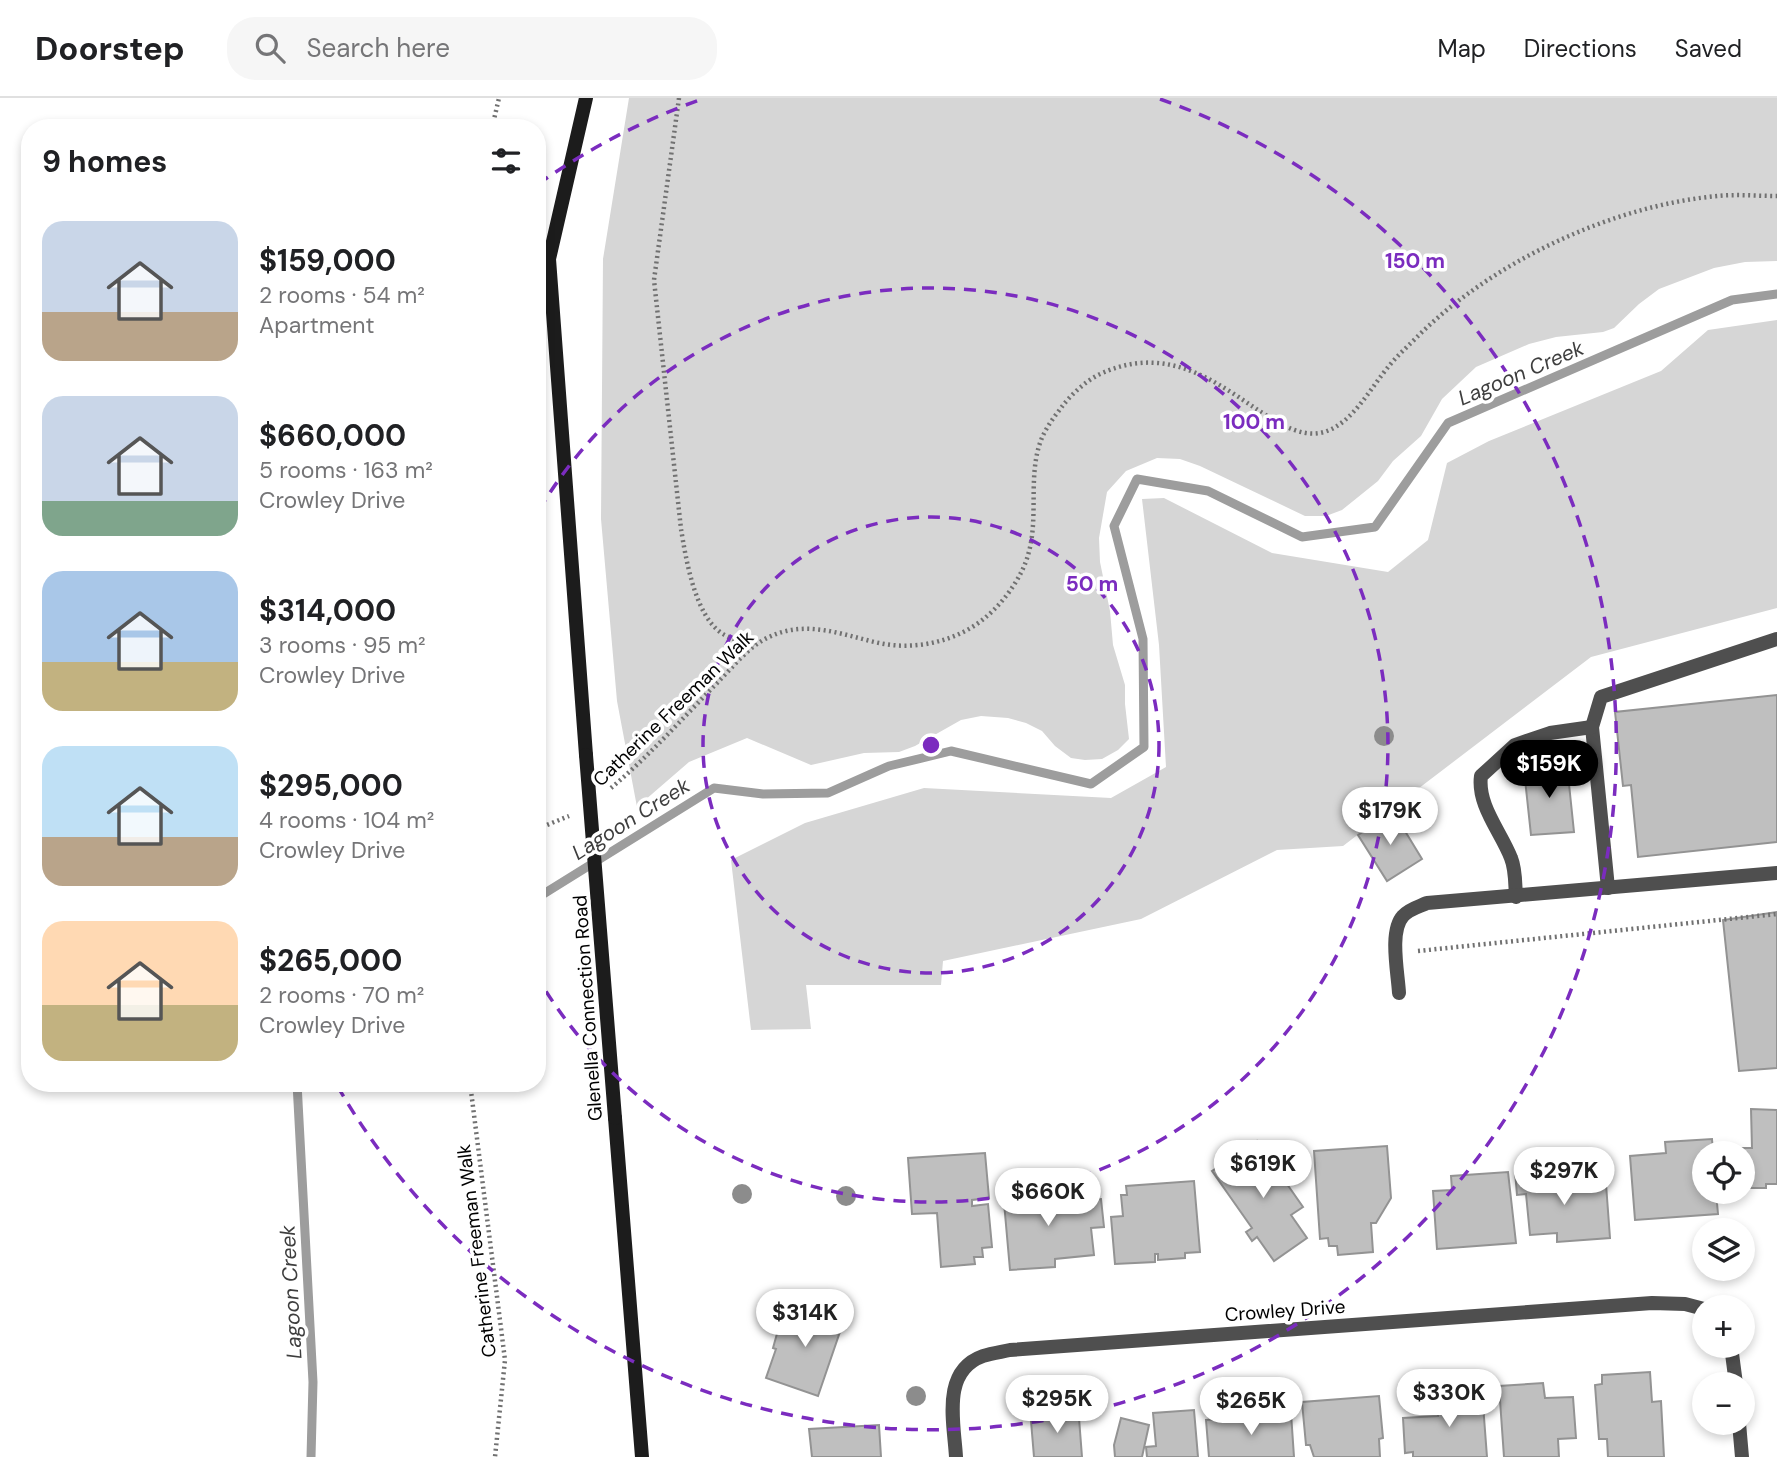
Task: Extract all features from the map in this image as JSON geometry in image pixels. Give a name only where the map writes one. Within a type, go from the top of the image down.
[{"type":"main road","name":"Glenella Connection Road","points":[[586,98],[549,259],[642,1457]]},
{"type":"street","points":[[1608,888],[1592,727],[1601,697],[1777,639]]},
{"type":"street","points":[[1516,897],[1513,861],[1489,814],[1480,786],[1481,776],[1515,745],[1550,733],[1592,727]]},
{"type":"street","points":[[1399,993],[1396,930],[1400,918],[1410,910],[1427,903],[1777,873]]},
{"type":"street","name":"Crowley Drive","points":[[956,1457],[953,1392],[961,1371],[981,1356],[1010,1350],[1653,1303],[1692,1306]]},
{"type":"street","points":[[1740,1435],[1742,1457]]},
{"type":"path","points":[[494,119],[499,98]]},
{"type":"path","points":[[679,98],[654,280],[681,529],[686,562],[707,617],[722,634],[755,646]]},
{"type":"path","name":"Catherine Freeman Walk","points":[[606,792],[626,776],[755,646],[769,637],[813,628],[906,646],[956,635],[986,617],[1009,592],[1028,557],[1035,519],[1035,469],[1040,444],[1051,420],[1072,394],[1097,376],[1126,366],[1155,363],[1186,368],[1213,380],[1292,431],[1310,435],[1328,431],[1345,421],[1391,362],[1422,331],[1512,262],[1560,239],[1650,208],[1717,196],[1777,196]]},
{"type":"path","points":[[546,826],[573,814]]},
{"type":"path","points":[[1410,951],[1777,914]]},
{"type":"path","name":"Catherine Freeman Walk","points":[[471,1092],[505,1360],[495,1457]]},
{"type":"shaded area","points":[[629,98],[1777,98],[1777,261],[1745,262],[1714,268],[1659,289],[1614,328],[1529,344],[1476,367],[1442,399],[1421,436],[1393,461],[1378,481],[1342,510],[1326,516],[1305,516],[1180,459],[1157,458],[1126,471],[1107,492],[1099,538],[1100,562],[1110,611],[1113,645],[1125,685],[1129,739],[1118,750],[1102,759],[1071,758],[1055,746],[1042,731],[1026,723],[1008,718],[981,716],[961,720],[899,752],[864,753],[811,765],[747,738],[689,762],[637,807],[617,701],[601,519],[603,259]]},
{"type":"shaded area","points":[[1777,320],[1777,608],[1591,657],[1343,846],[1277,850],[1141,919],[943,961],[941,985],[806,985],[811,1029],[751,1030],[731,860],[805,823],[924,788],[1111,798],[1166,767],[1159,645],[1142,499],[1164,498],[1272,553],[1388,572],[1428,540],[1447,463],[1489,441],[1661,371],[1708,330]]},
{"type":"building","points":[[1777,695],[1777,842],[1638,857],[1631,785],[1623,786],[1615,712]]},
{"type":"building","points":[[1567,765],[1574,832],[1531,835],[1524,770]]},
{"type":"building","points":[[1394,813],[1422,859],[1387,881],[1358,835]]},
{"type":"building","points":[[1777,912],[1777,1068],[1739,1071],[1723,920]]},
{"type":"building","points":[[1751,1109],[1777,1110],[1777,1184],[1755,1188],[1755,1141],[1752,1141]]},
{"type":"building","points":[[1712,1139],[1692,1141],[1692,1204],[1717,1204],[1718,1214],[1635,1220],[1630,1156],[1666,1153],[1665,1142]]},
{"type":"building","points":[[1257,1141],[1303,1207],[1291,1215],[1307,1238],[1274,1261],[1257,1237],[1252,1241],[1246,1232],[1252,1228],[1212,1171]]},
{"type":"building","points":[[1387,1146],[1391,1198],[1376,1223],[1371,1223],[1373,1252],[1338,1255],[1337,1246],[1329,1246],[1328,1238],[1320,1239],[1314,1151]]},
{"type":"building","points":[[985,1153],[989,1198],[972,1200],[972,1206],[988,1204],[992,1247],[982,1248],[983,1257],[974,1257],[975,1264],[941,1267],[937,1213],[912,1214],[908,1158]]},
{"type":"building","points":[[1550,1169],[1551,1177],[1569,1175],[1570,1186],[1606,1184],[1610,1238],[1557,1242],[1557,1233],[1530,1235],[1526,1194],[1517,1195],[1515,1171]]},
{"type":"building","points":[[1508,1172],[1516,1243],[1437,1249],[1433,1191],[1452,1190],[1451,1176]]},
{"type":"building","points":[[1194,1181],[1200,1252],[1185,1253],[1185,1258],[1158,1260],[1158,1254],[1155,1254],[1155,1262],[1115,1264],[1111,1217],[1123,1216],[1121,1195],[1127,1195],[1126,1186]]},
{"type":"building","points":[[1050,1187],[1051,1203],[1101,1199],[1104,1227],[1091,1228],[1094,1255],[1055,1259],[1055,1267],[1010,1270],[1003,1191]]},
{"type":"building","points":[[792,1302],[844,1320],[818,1396],[766,1378],[776,1349],[773,1348],[778,1330],[781,1331]]},
{"type":"building","points":[[1650,1372],[1652,1402],[1661,1401],[1664,1457],[1608,1457],[1607,1439],[1599,1439],[1595,1385],[1602,1384],[1602,1375]]},
{"type":"building","points":[[1543,1383],[1545,1398],[1573,1397],[1576,1438],[1558,1439],[1559,1457],[1504,1457],[1499,1386]]},
{"type":"building","points":[[1482,1391],[1487,1457],[1413,1457],[1413,1452],[1405,1453],[1403,1418],[1438,1416],[1437,1405],[1446,1404],[1445,1393]]},
{"type":"building","points":[[1379,1396],[1383,1438],[1379,1439],[1380,1457],[1314,1457],[1310,1445],[1306,1445],[1302,1402]]},
{"type":"building","points":[[1066,1404],[1067,1420],[1079,1418],[1082,1457],[1034,1457],[1031,1421],[1049,1420],[1048,1405]]},
{"type":"building","points":[[1194,1410],[1198,1457],[1147,1457],[1146,1447],[1156,1446],[1153,1413]]},
{"type":"building","points":[[1291,1413],[1294,1457],[1209,1457],[1206,1420]]},
{"type":"building","points":[[1121,1418],[1149,1425],[1142,1457],[1115,1457],[1114,1445]]},
{"type":"building","points":[[879,1425],[881,1457],[812,1457],[809,1429]]},
{"type":"waterway","name":"Lagoon Creek","points":[[546,892],[714,788],[763,794],[828,793],[889,766],[951,751],[1091,784],[1144,747],[1143,639],[1114,526],[1137,479],[1208,491],[1302,537],[1375,527],[1448,423],[1732,300],[1777,294]]},
{"type":"waterway","name":"Lagoon Creek","points":[[297,1092],[313,1382],[311,1457]]}]
